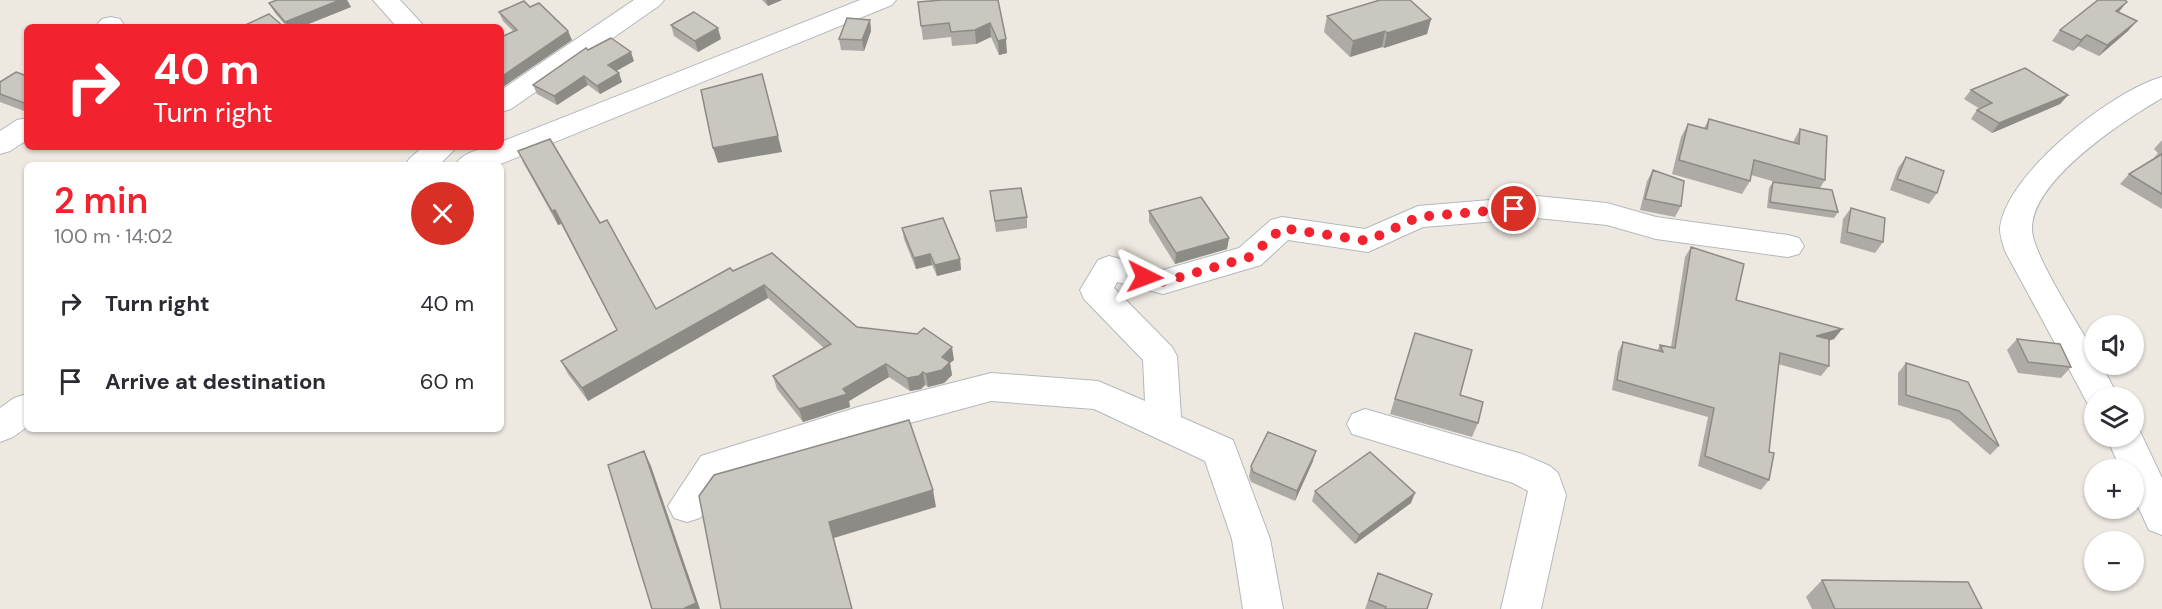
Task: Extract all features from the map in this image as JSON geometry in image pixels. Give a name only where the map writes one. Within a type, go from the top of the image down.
[{"type":"street","points":[[387,0],[409,24]]},
{"type":"street","points":[[504,101],[651,0]]},
{"type":"street","points":[[478,162],[883,0]]},
{"type":"street","points":[[2096,387],[2021,251],[2016,230],[2019,212],[2044,174],[2069,148],[2097,126],[2162,86]]},
{"type":"street","points":[[0,144],[24,129]]},
{"type":"street","points":[[424,162],[438,150]]},
{"type":"street","points":[[1164,426],[1160,356],[1096,290],[1109,268],[1163,282],[1250,257],[1282,228],[1368,241],[1418,217],[1537,207],[1607,214],[1656,228],[1788,246]]},
{"type":"street","points":[[687,506],[714,467],[858,422],[992,387],[1098,395],[1220,451],[1251,539],[1263,609]]},
{"type":"street","points":[[0,427],[24,410]]},
{"type":"street","points":[[1365,424],[1521,470],[1537,477],[1545,484],[1546,495],[1521,609]]},
{"type":"street","points":[[2129,447],[2162,518]]},
{"type":"building","points":[[277,0],[340,0],[285,22],[269,3]]},
{"type":"building","points":[[998,0],[1006,39],[998,41],[990,23],[975,30],[951,32],[949,23],[921,26],[918,2]]},
{"type":"building","points":[[1380,0],[1410,0],[1431,19],[1353,41],[1327,16]]},
{"type":"building","points":[[2098,0],[2125,0],[2127,2],[2116,11],[2137,21],[2107,45],[2087,35],[2081,40],[2060,30]]},
{"type":"building","points":[[524,1],[530,7],[539,3],[568,31],[504,75],[504,36],[517,30],[499,12]]},
{"type":"building","points":[[694,12],[718,28],[695,41],[671,25]]},
{"type":"building","points":[[269,14],[281,24],[247,24]]},
{"type":"building","points":[[847,18],[870,20],[862,40],[839,39]]},
{"type":"building","points":[[611,38],[631,52],[608,65],[619,73],[597,86],[584,76],[554,96],[533,85],[586,48],[588,50]]},
{"type":"building","points":[[2025,68],[2068,95],[1999,123],[1977,110],[1992,103],[1971,90]]},
{"type":"building","points":[[16,72],[24,75],[24,103],[0,94],[0,82]]},
{"type":"building","points":[[762,74],[778,136],[713,148],[701,90]]},
{"type":"building","points":[[1709,119],[1799,144],[1800,129],[1827,136],[1825,180],[1754,160],[1750,181],[1679,160],[1688,124],[1707,129]]},
{"type":"building","points":[[550,139],[600,223],[607,220],[656,309],[730,268],[733,271],[772,253],[857,327],[917,334],[924,328],[952,347],[942,357],[950,362],[942,370],[926,374],[923,372],[919,376],[907,378],[886,364],[843,389],[847,394],[799,409],[773,376],[831,344],[764,285],[582,388],[561,361],[617,330],[555,210],[552,211],[518,151]]},
{"type":"building","points":[[2162,154],[2162,194],[2129,174]]},
{"type":"building","points":[[1906,157],[1944,171],[1937,193],[1897,179]]},
{"type":"building","points":[[1653,170],[1684,181],[1681,206],[1645,199]]},
{"type":"building","points":[[1773,182],[1832,190],[1838,212],[1770,202]]},
{"type":"building","points":[[1021,188],[1027,217],[995,221],[990,191]]},
{"type":"building","points":[[1201,197],[1229,238],[1176,253],[1149,211]]},
{"type":"building","points":[[1851,208],[1885,218],[1883,242],[1847,232]]},
{"type":"building","points":[[943,218],[960,259],[935,265],[930,254],[914,258],[902,228]]},
{"type":"building","points":[[1691,247],[1744,264],[1736,300],[1842,329],[1816,336],[1829,339],[1829,366],[1780,353],[1769,452],[1774,453],[1769,480],[1705,456],[1714,408],[1617,380],[1623,342],[1663,352],[1660,345],[1675,348]]},
{"type":"building","points":[[1415,333],[1472,350],[1460,395],[1483,402],[1478,423],[1395,399]]},
{"type":"building","points":[[2017,339],[2060,344],[2071,367],[2028,362]]},
{"type":"building","points":[[1906,363],[1968,382],[1999,446],[1959,411],[1906,395]]},
{"type":"building","points":[[909,420],[933,490],[829,522],[852,609],[721,609],[699,496],[714,475]]},
{"type":"building","points":[[1268,432],[1316,451],[1297,491],[1253,472],[1251,466]]},
{"type":"building","points":[[644,451],[696,603],[683,609],[652,609],[608,465]]},
{"type":"building","points":[[1370,452],[1415,493],[1359,535],[1315,491]]},
{"type":"building","points":[[1378,573],[1432,594],[1427,609],[1385,609],[1386,607],[1369,600]]},
{"type":"building","points":[[1822,580],[1968,582],[1982,609],[1835,609]]},
{"type":"route","points":[[1145,277],[1163,282],[1250,257],[1282,228],[1368,241],[1418,217],[1514,209]]}]
